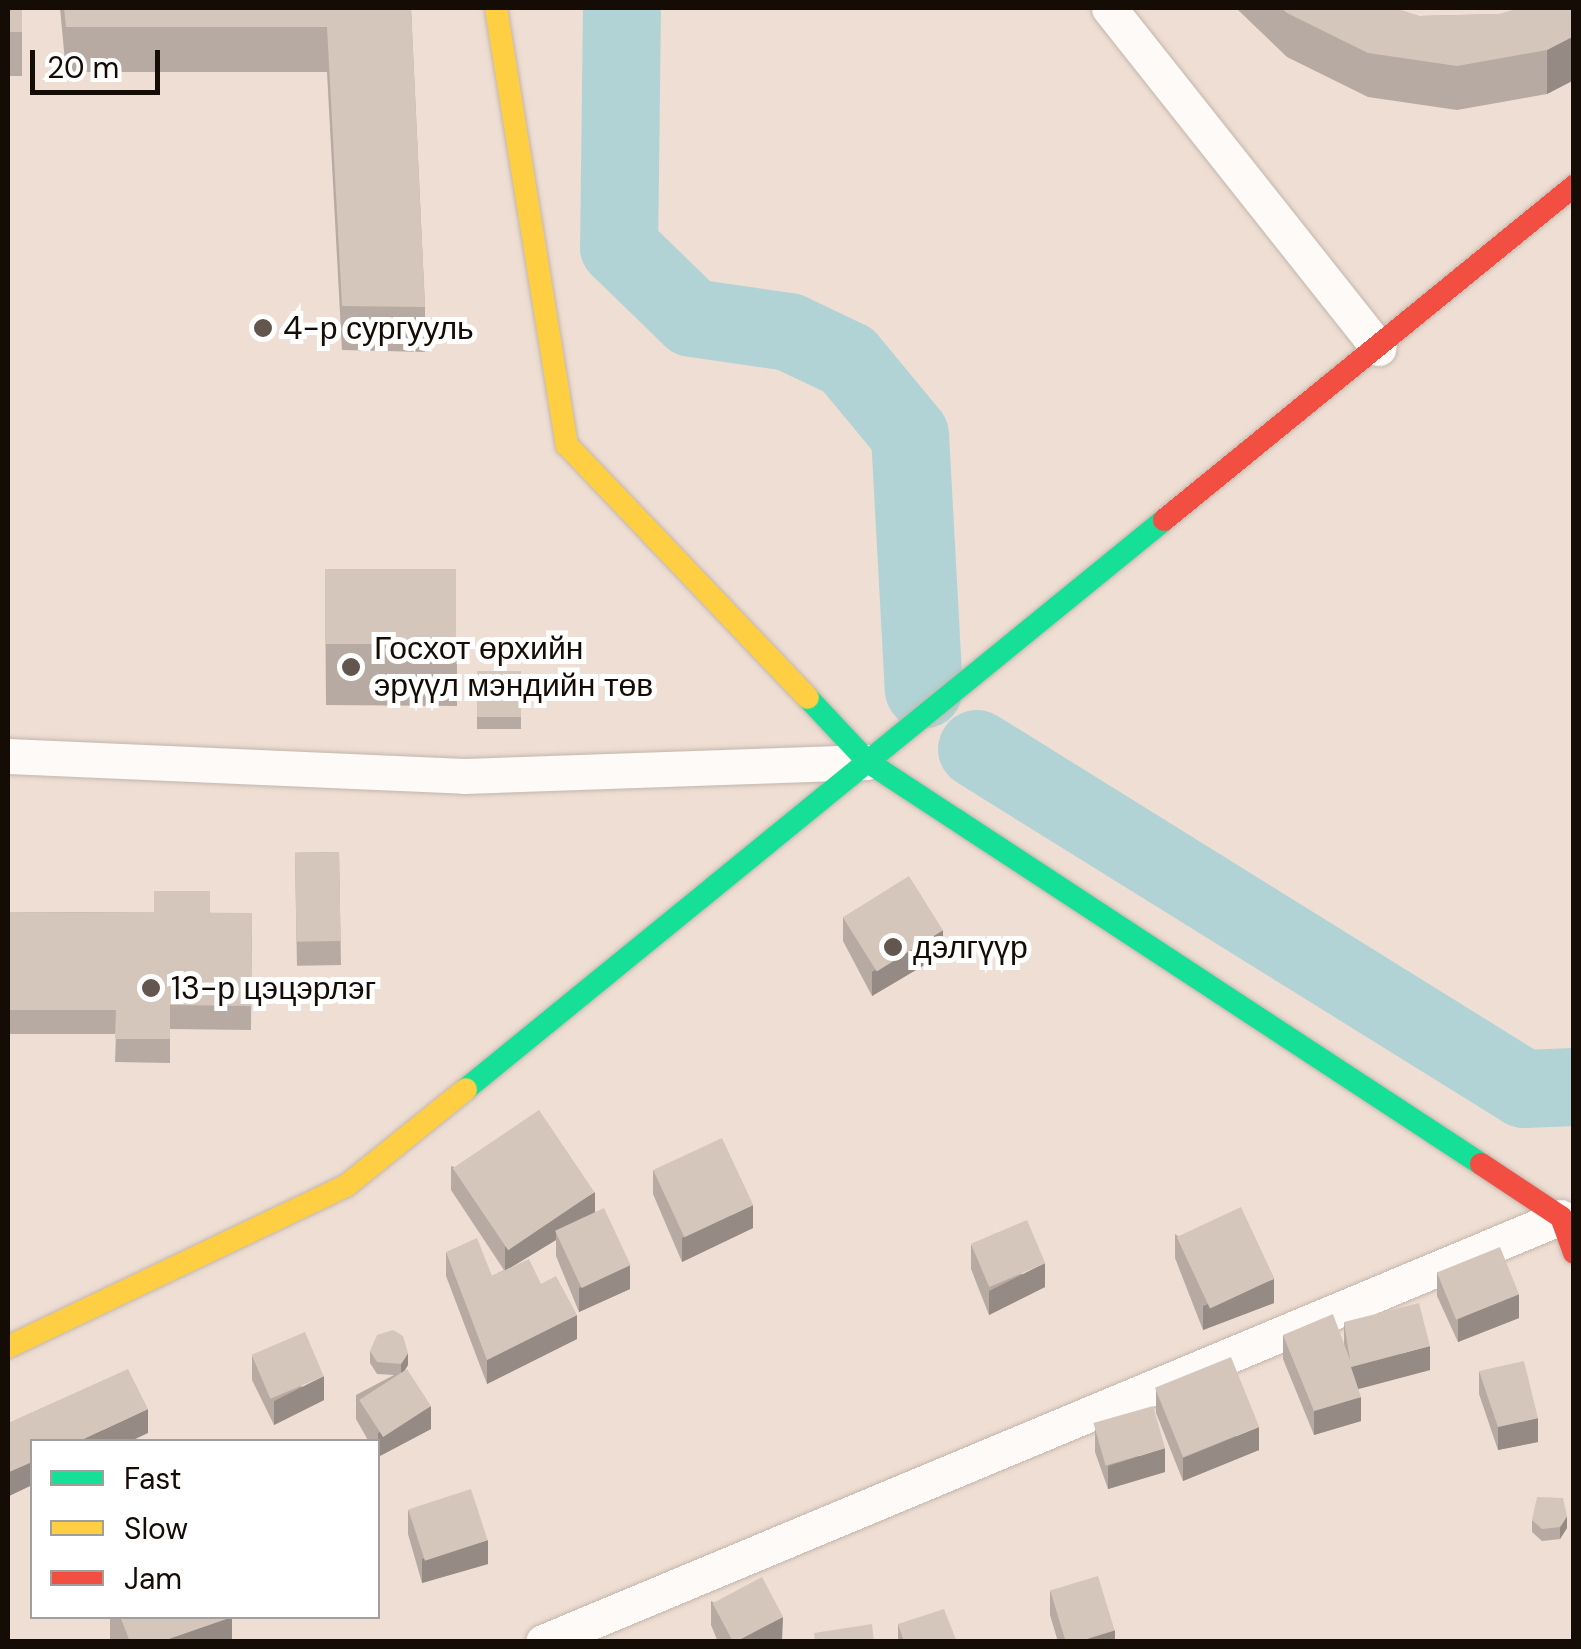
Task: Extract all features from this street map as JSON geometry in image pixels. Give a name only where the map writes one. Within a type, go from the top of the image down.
[{"type":"street","points":[[496,8],[568,445],[868,762],[1561,1217],[1574,1254]]},
{"type":"street","points":[[1109,8],[1378,348]]},
{"type":"street","points":[[8,1347],[346,1186],[1574,186]]},
{"type":"street","points":[[8,756],[464,776],[868,762]]},
{"type":"street","points":[[544,1642],[1561,1217]]},
{"type":"building","points":[[8,8],[22,8],[22,32],[8,32]]},
{"type":"building","points":[[64,8],[411,8],[425,307],[342,306],[327,27],[66,27]]},
{"type":"building","points":[[1281,8],[1393,8],[1419,16],[1574,8],[1574,36],[1547,50],[1457,66],[1368,53]]},
{"type":"building","points":[[325,569],[456,569],[456,644],[325,644]]},
{"type":"building","points":[[477,671],[521,671],[521,717],[477,717]]},
{"type":"building","points":[[339,852],[341,941],[297,942],[295,853]]},
{"type":"building","points":[[909,876],[943,930],[877,972],[843,917]]},
{"type":"building","points":[[154,891],[210,891],[210,913],[252,913],[251,1006],[170,1005],[170,1039],[115,1039],[116,1010],[8,1010],[8,912],[154,913]]},
{"type":"building","points":[[539,1110],[594,1192],[508,1250],[453,1168]]},
{"type":"building","points":[[722,1138],[753,1205],[684,1237],[653,1170]]},
{"type":"building","points":[[1241,1207],[1274,1279],[1210,1309],[1177,1237]]},
{"type":"building","points":[[604,1208],[631,1265],[582,1288],[555,1231]]},
{"type":"building","points":[[1027,1220],[1045,1263],[989,1287],[971,1244]]},
{"type":"building","points":[[477,1238],[492,1276],[529,1259],[541,1284],[556,1276],[577,1315],[487,1360],[446,1252]]},
{"type":"building","points":[[1500,1247],[1519,1294],[1456,1320],[1437,1272]]},
{"type":"building","points":[[1419,1303],[1430,1346],[1351,1367],[1361,1397],[1314,1411],[1283,1335],[1333,1314],[1350,1360],[1344,1322]]},
{"type":"building","points":[[393,1330],[403,1336],[408,1353],[401,1364],[377,1362],[370,1351],[377,1335]]},
{"type":"building","points":[[305,1332],[324,1376],[270,1399],[252,1355]]},
{"type":"building","points":[[1231,1357],[1259,1427],[1183,1457],[1155,1388]]},
{"type":"building","points":[[1524,1361],[1538,1418],[1498,1427],[1479,1371]]},
{"type":"building","points":[[128,1369],[148,1409],[83,1439],[30,1439],[30,1463],[9,1472],[8,1423]]},
{"type":"building","points":[[407,1369],[431,1406],[383,1437],[359,1400]]},
{"type":"building","points":[[1153,1406],[1165,1448],[1106,1465],[1093,1423]]},
{"type":"building","points":[[471,1489],[488,1540],[425,1561],[408,1509]]},
{"type":"building","points":[[1537,1497],[1563,1498],[1567,1516],[1560,1527],[1542,1529],[1532,1520]]},
{"type":"building","points":[[1098,1576],[1115,1631],[1066,1642],[1050,1591]]},
{"type":"building","points":[[762,1577],[783,1617],[733,1642],[713,1603]]},
{"type":"building","points":[[944,1609],[957,1642],[904,1642],[898,1624]]},
{"type":"building","points":[[121,1619],[226,1619],[160,1642],[130,1642]]},
{"type":"building","points":[[872,1624],[874,1642],[815,1642],[814,1633]]},
{"type":"waterway","points":[[622,8],[619,247],[692,318],[789,332],[848,360],[910,435],[924,690]]},
{"type":"waterway","points":[[977,749],[1524,1089],[1574,1087]]},
{"type":"traffic: fast","points":[[466,1089],[1164,520]]},
{"type":"traffic: fast","points":[[808,698],[868,762],[1481,1164]]},
{"type":"traffic: slow","points":[[496,8],[567,445],[808,698]]},
{"type":"traffic: slow","points":[[8,1347],[346,1186],[466,1089]]},
{"type":"traffic: jam","points":[[1164,520],[1574,186]]},
{"type":"traffic: jam","points":[[1481,1164],[1561,1217],[1574,1253]]},
{"type":"place","name":"4-р сургууль","points":[[263,328]]},
{"type":"place","name":"Госхот өрхийн эрүүл мэндийн төв","points":[[351,667]]},
{"type":"place","name":"дэлгүүр","points":[[893,947]]},
{"type":"place","name":"13-р цэцэрлэг","points":[[151,988]]}]
